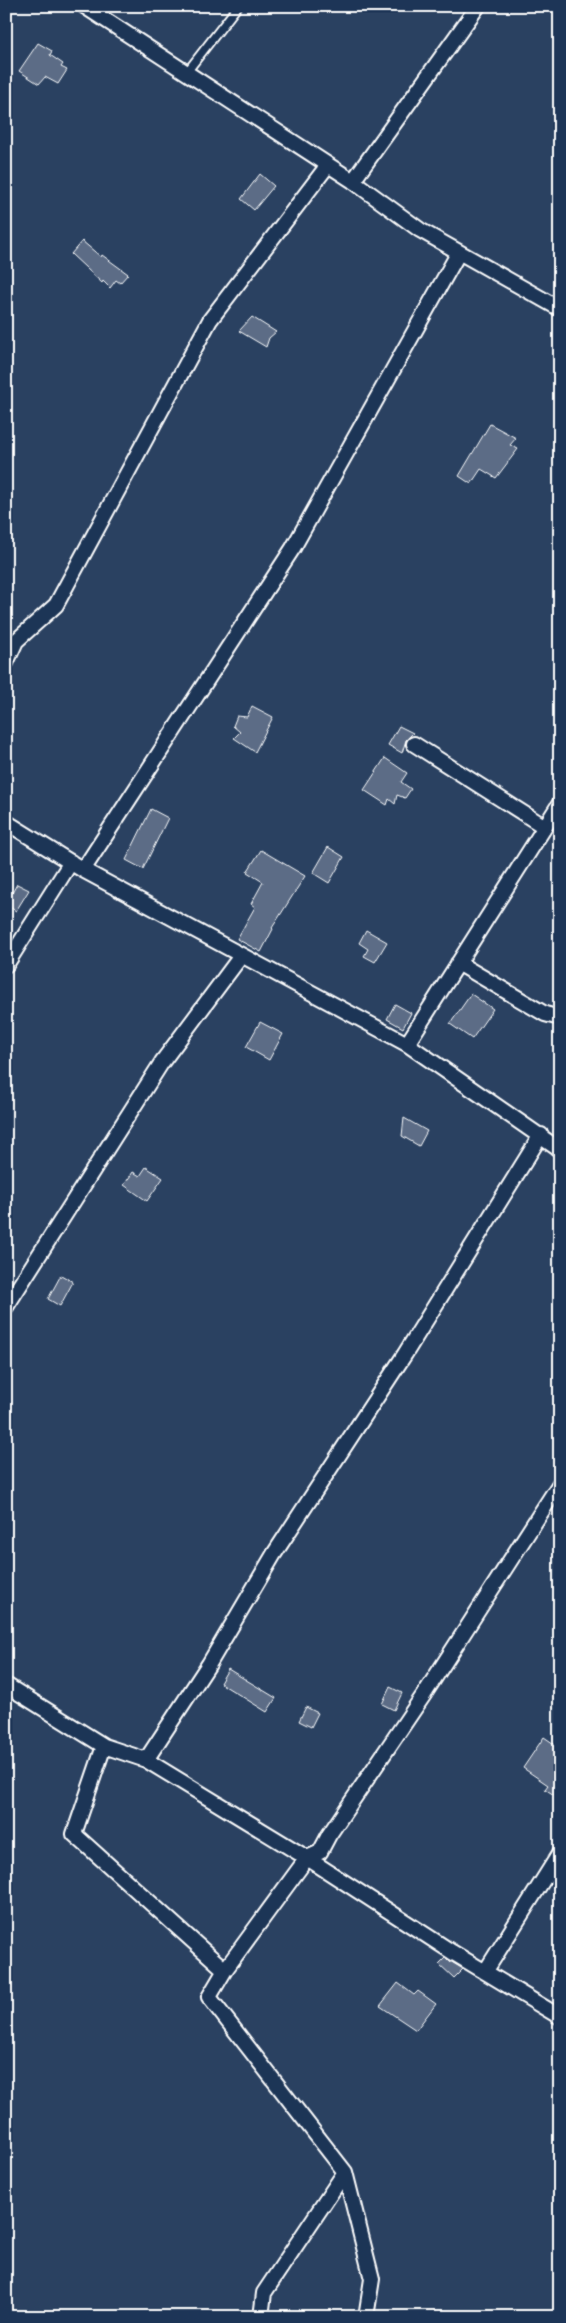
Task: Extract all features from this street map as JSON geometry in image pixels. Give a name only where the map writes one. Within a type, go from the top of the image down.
[{"type":"street","points":[[84,6],[328,165],[420,230],[560,309]]},
{"type":"street","points":[[353,182],[478,6]]},
{"type":"street","points":[[6,663],[16,641],[56,605],[210,320],[328,165]]},
{"type":"street","points":[[6,965],[77,866],[292,548],[459,252]]},
{"type":"street","points":[[414,744],[545,827]]},
{"type":"street","points":[[407,1044],[560,803]]},
{"type":"street","points":[[6,822],[77,866],[407,1044],[541,1135],[560,1150]]},
{"type":"street","points":[[6,1307],[162,1062],[241,956]]},
{"type":"street","points":[[458,963],[545,1014],[560,1018]]},
{"type":"street","points":[[146,1760],[210,1664],[274,1554],[405,1354],[541,1135]]},
{"type":"street","points":[[366,2317],[372,2279],[345,2172],[209,1997],[225,1970],[306,1858],[320,1852],[329,1835],[425,1692],[560,1483]]},
{"type":"street","points":[[6,1685],[104,1746],[146,1760],[560,2017]]},
{"type":"street","points":[[104,1746],[74,1834],[225,1970]]},
{"type":"street","points":[[485,1972],[560,1853]]},
{"type":"street","points":[[261,2317],[264,2294],[345,2172]]},
{"type":"lane","points":[[186,73],[238,6]]},
{"type":"building","points":[[38,43],[52,51],[50,55],[63,64],[61,67],[67,70],[58,84],[45,77],[39,84],[19,71]]},
{"type":"building","points":[[260,174],[274,186],[254,210],[241,199]]},
{"type":"building","points":[[82,241],[101,257],[102,255],[128,274],[120,283],[116,280],[110,288],[71,254]]},
{"type":"building","points":[[252,317],[276,332],[269,338],[266,347],[239,331]]},
{"type":"building","points":[[490,424],[516,438],[510,445],[518,449],[496,478],[481,469],[471,484],[459,476]]},
{"type":"building","points":[[252,706],[273,717],[255,752],[234,738],[240,732],[233,726],[237,716],[247,717]]},
{"type":"building","points":[[399,726],[413,733],[406,740],[402,753],[388,745]]},
{"type":"building","points":[[385,758],[407,773],[401,782],[411,789],[405,798],[397,795],[395,804],[389,799],[387,805],[364,790]]},
{"type":"building","points":[[151,809],[168,818],[143,869],[126,860]]},
{"type":"building","points":[[328,847],[344,857],[329,883],[313,873]]},
{"type":"building","points":[[261,850],[305,876],[272,928],[261,952],[237,939],[255,907],[251,904],[263,882],[247,872]]},
{"type":"building","points":[[17,884],[29,890],[16,911],[6,905],[6,890],[12,893]]},
{"type":"building","points":[[366,930],[387,942],[375,962],[364,956],[368,949],[359,943]]},
{"type":"building","points":[[471,994],[493,1009],[472,1039],[450,1024]]},
{"type":"building","points":[[395,1004],[411,1013],[403,1028],[387,1019]]},
{"type":"building","points":[[260,1022],[283,1034],[269,1060],[246,1047]]},
{"type":"building","points":[[404,1118],[427,1131],[419,1146],[402,1136]]},
{"type":"building","points":[[146,1167],[163,1178],[147,1201],[124,1185],[133,1172],[140,1176]]},
{"type":"building","points":[[61,1275],[73,1282],[60,1306],[48,1299]]},
{"type":"building","points":[[228,1669],[276,1698],[267,1712],[220,1683]]},
{"type":"building","points":[[390,1687],[402,1693],[394,1710],[382,1704]]},
{"type":"building","points":[[306,1707],[318,1713],[311,1727],[299,1721]]},
{"type":"building","points":[[544,1737],[560,1748],[560,1799],[545,1789],[548,1785],[523,1768]]},
{"type":"building","points":[[445,1958],[463,1969],[454,1978],[439,1964]]},
{"type":"building","points":[[398,1983],[414,1995],[418,1991],[436,2004],[416,2030],[380,2006]]}]
